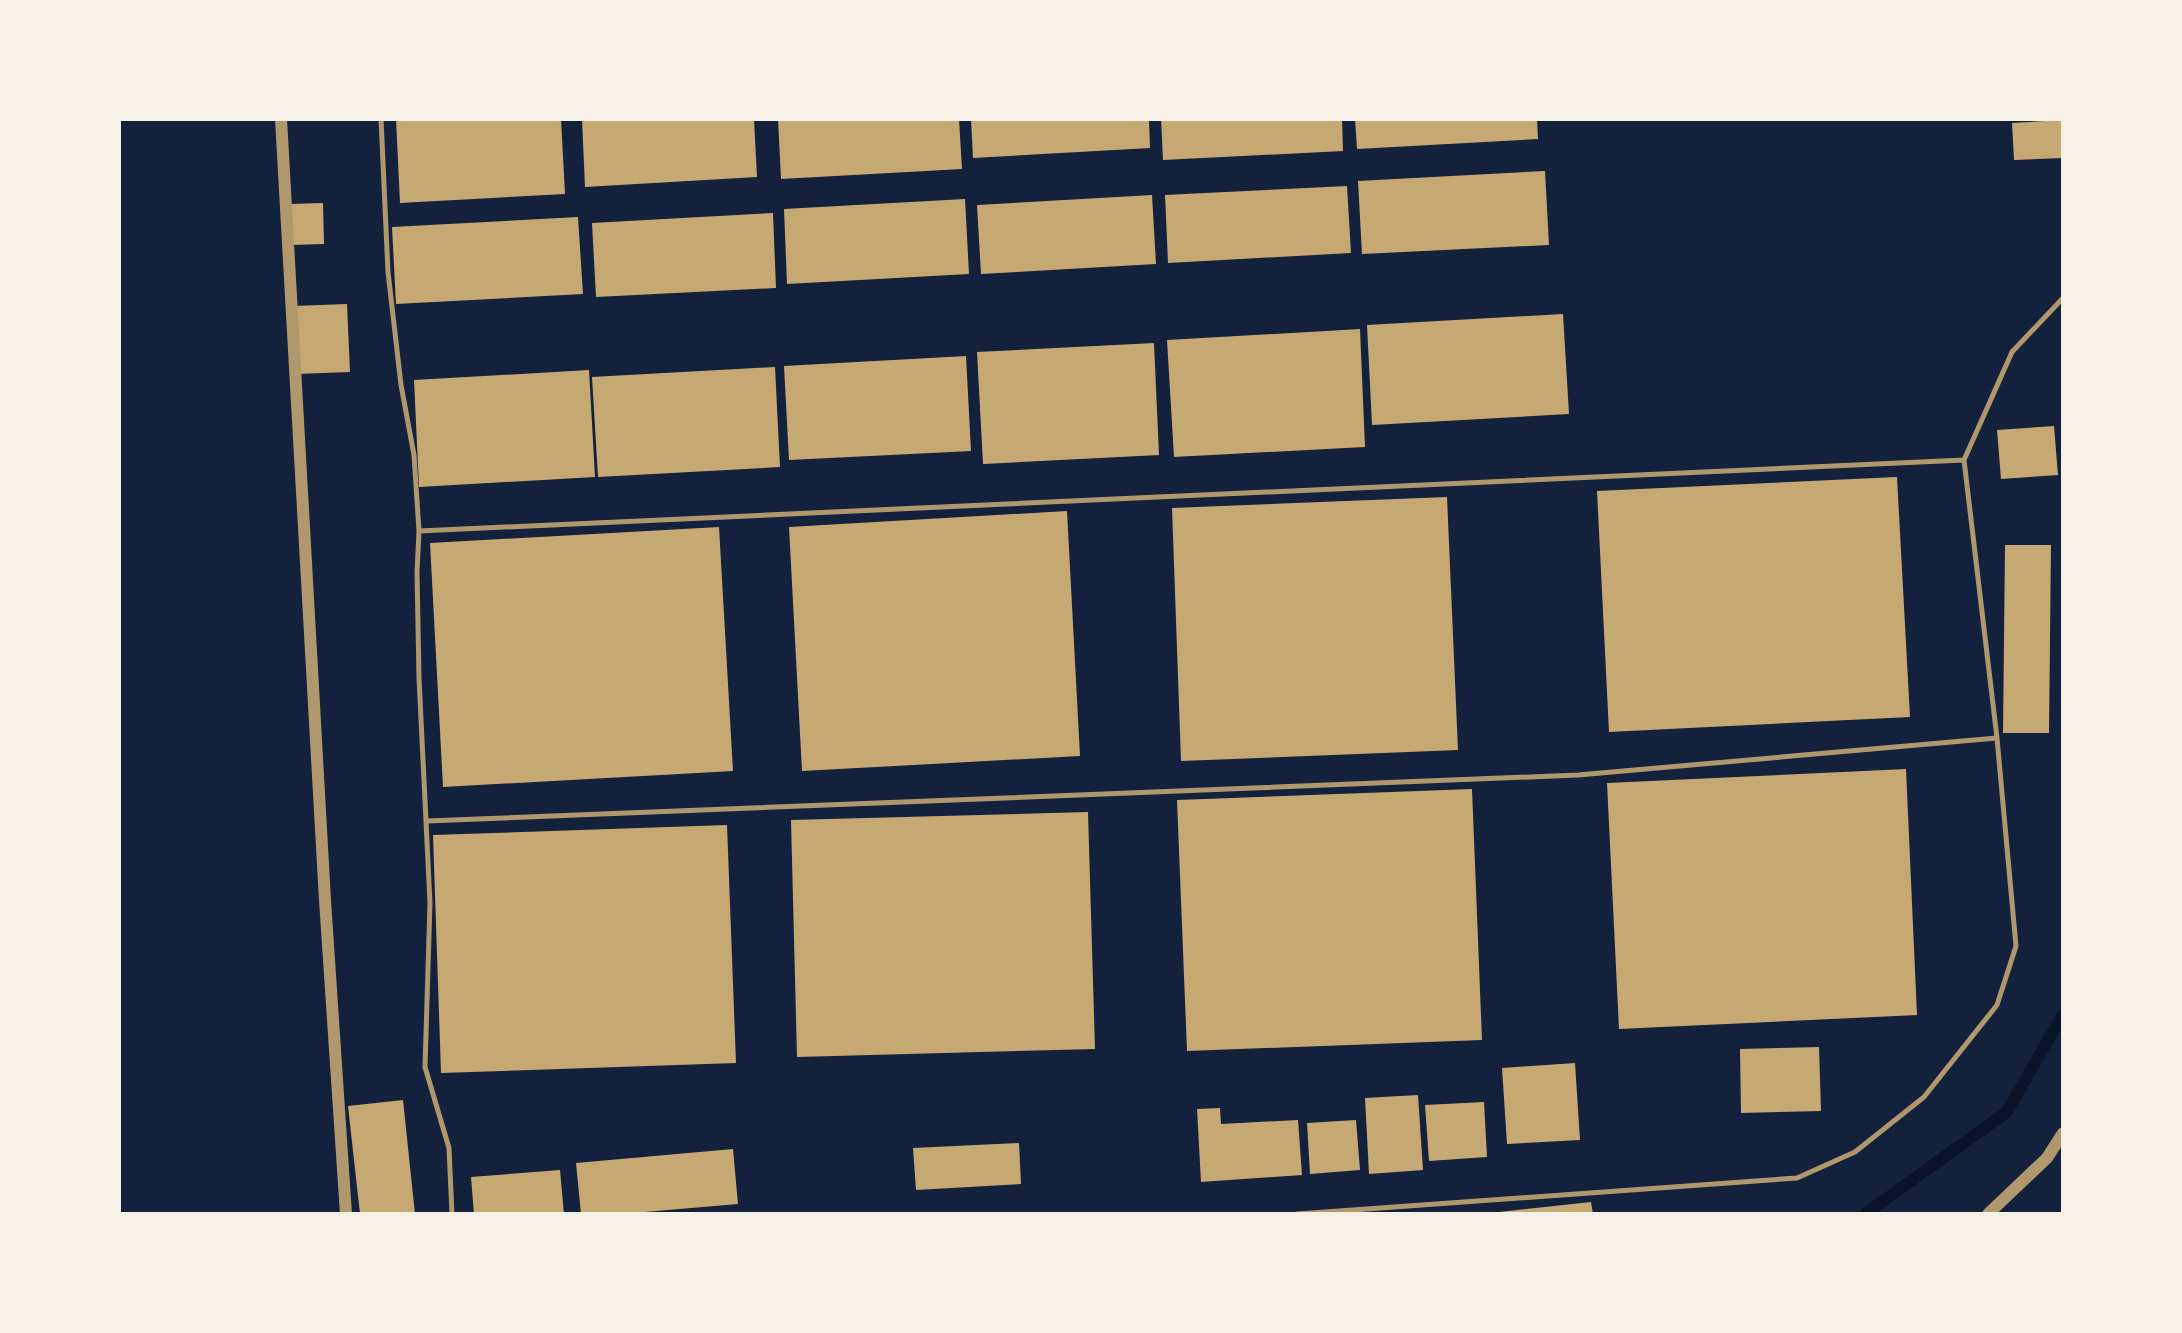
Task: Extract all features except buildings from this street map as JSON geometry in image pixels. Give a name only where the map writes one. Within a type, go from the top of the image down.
[{"type":"street","points":[[281,119],[324,900],[346,1214]]},
{"type":"street","points":[[1988,1214],[2047,1158],[2063,1133]]},
{"type":"lane","points":[[381,119],[388,272],[401,385],[414,455],[419,531],[419,665],[430,903],[425,1067],[449,1148],[452,1214]]},
{"type":"lane","points":[[1297,1214],[1797,1178],[1856,1152],[1924,1097],[1997,1005],[2016,946],[1997,738],[1964,460],[2012,352],[2063,298]]},
{"type":"lane","points":[[419,531],[1964,460]]},
{"type":"lane","points":[[426,821],[1578,775],[1997,738]]},
{"type":"waterway","points":[[1865,1214],[2007,1112],[2063,1014]]}]
